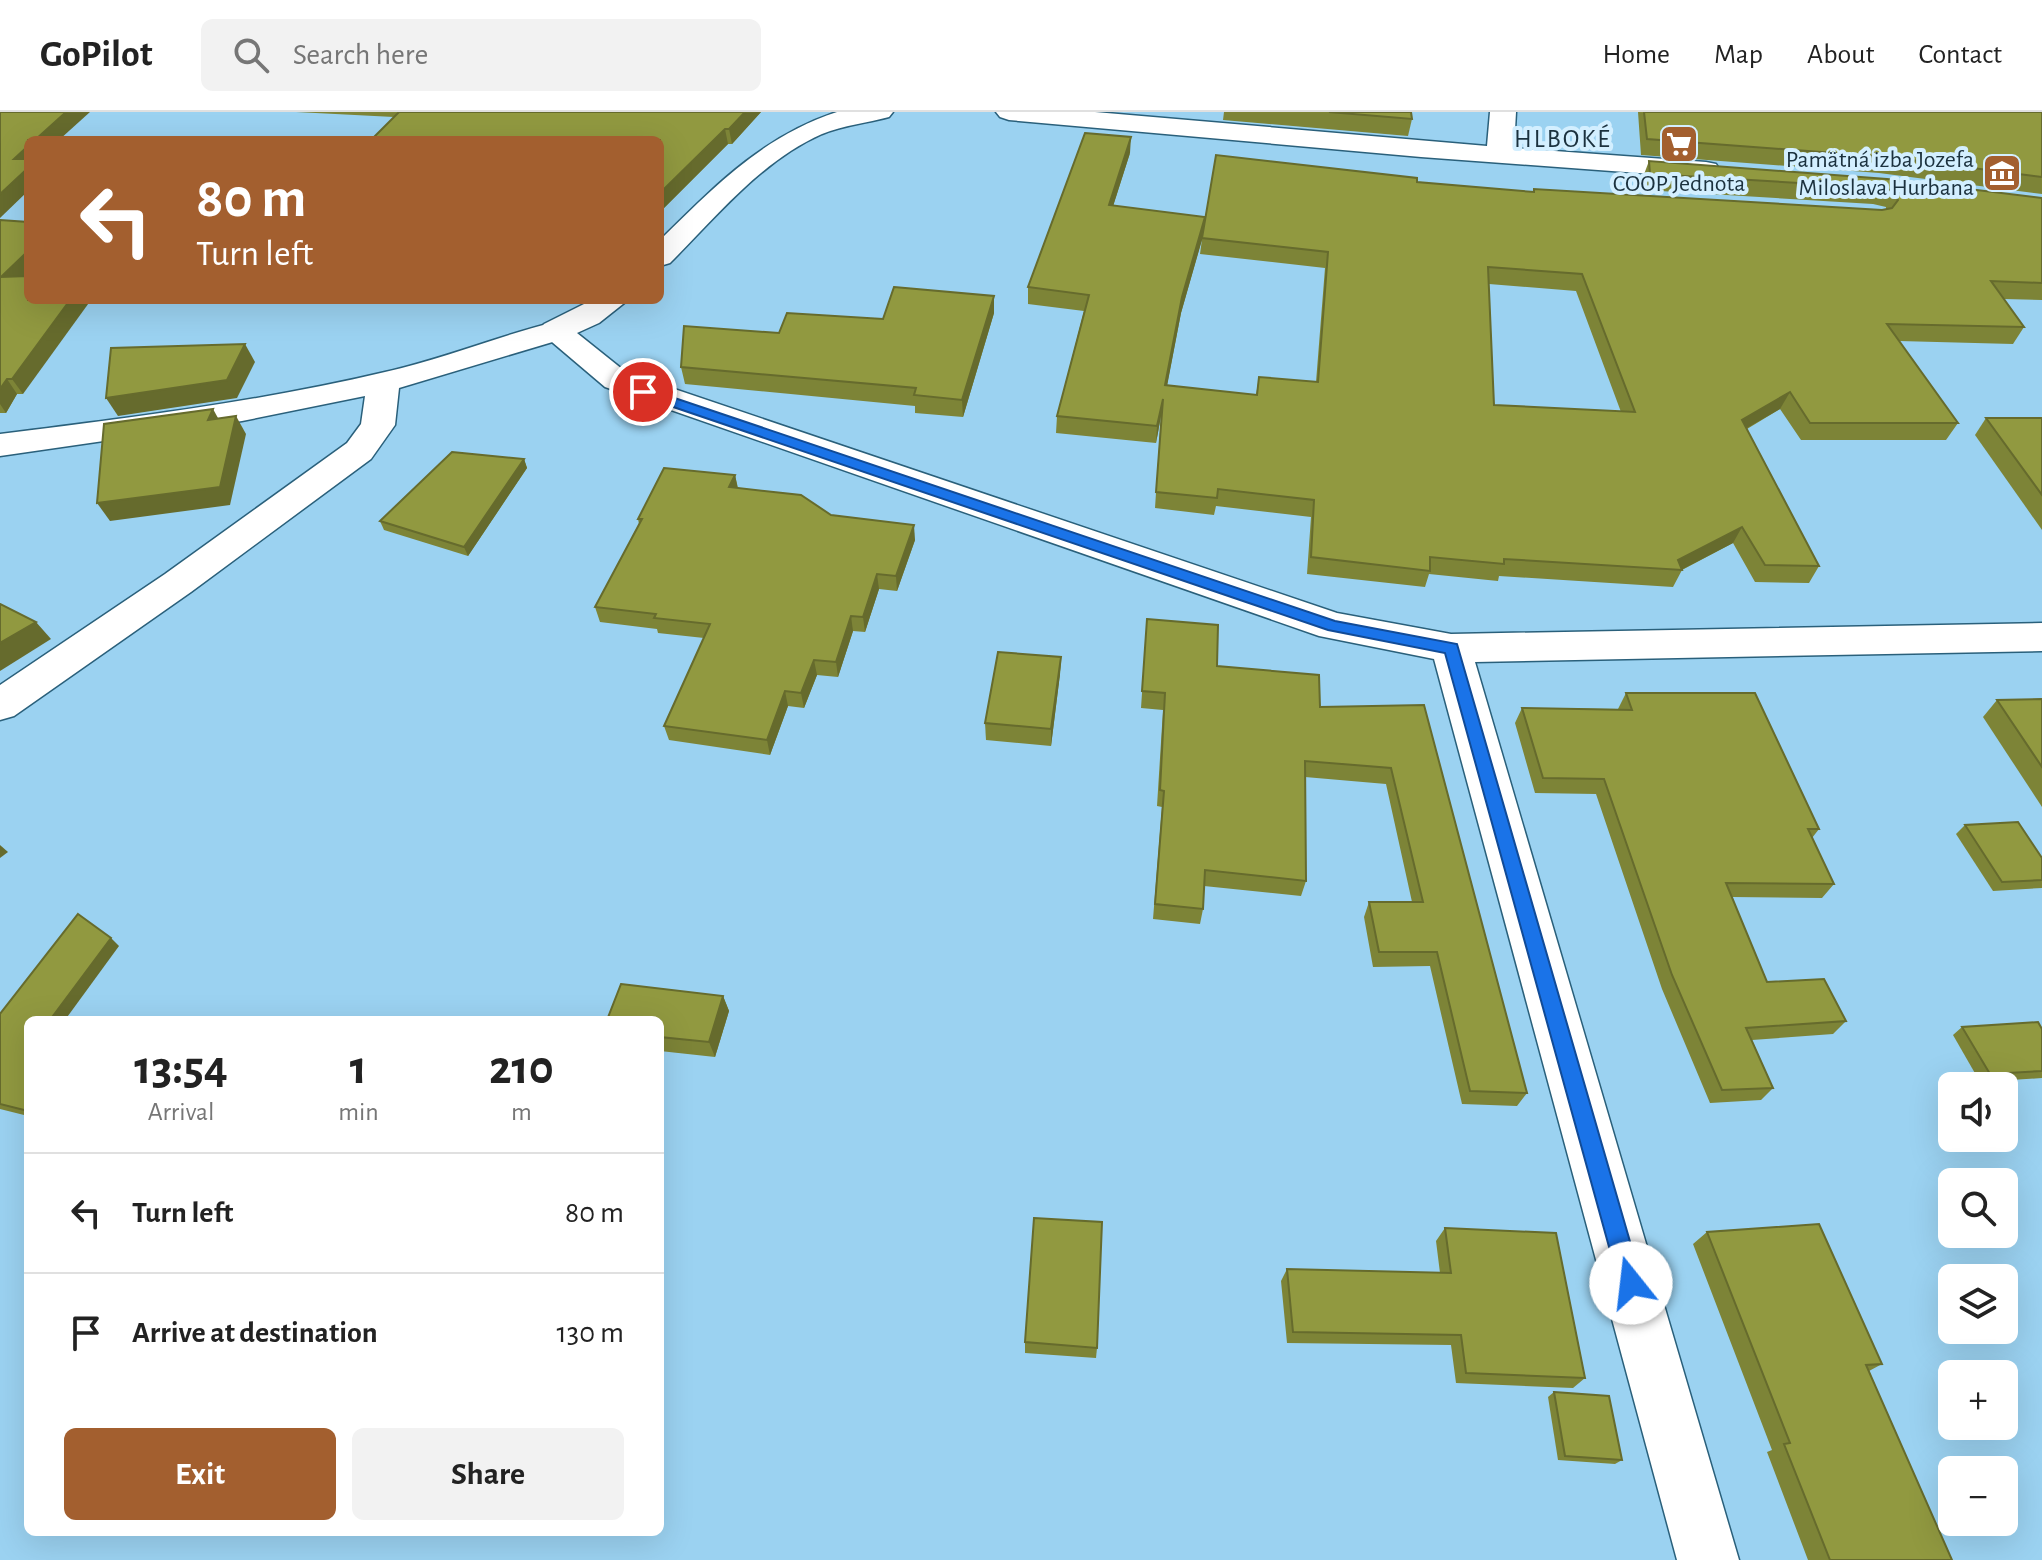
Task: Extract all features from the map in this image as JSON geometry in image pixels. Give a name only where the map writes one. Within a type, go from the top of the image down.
[{"type":"street","points":[[664,253],[756,162],[776,147],[816,127],[880,112]]},
{"type":"street","points":[[1009,112],[1500,155],[1737,172]]},
{"type":"street","points":[[1500,155],[1503,112]]},
{"type":"street","points":[[1065,115],[1108,143],[1169,153]]},
{"type":"street","points":[[0,445],[197,419],[383,383],[475,359],[555,331],[607,304]]},
{"type":"street","points":[[555,331],[616,380],[643,392],[1333,626],[1451,648],[2042,637]]},
{"type":"street","points":[[0,705],[178,583],[359,451],[378,425],[383,383]]},
{"type":"street","points":[[1451,648],[1708,1560]]},
{"type":"building","points":[[0,112],[66,112],[39,136],[24,136],[24,150],[14,159],[24,159],[24,172],[0,194]]},
{"type":"building","points":[[399,112],[745,112],[664,189],[664,136],[375,136]]},
{"type":"building","points":[[1329,112],[1411,112],[1412,119]]},
{"type":"building","points":[[1644,112],[2042,112],[2042,177],[1888,157],[1647,139]]},
{"type":"building","points":[[1085,133],[1131,137],[1109,205],[1205,217],[1182,297],[1165,385],[1257,395],[1259,377],[1318,382],[1328,252],[1202,238],[1216,155],[1417,178],[1417,182],[1534,192],[1534,189],[1882,210],[1892,208],[1898,200],[1894,191],[1882,188],[1650,174],[1649,161],[1887,179],[2042,198],[2042,283],[1991,281],[2024,327],[1887,324],[1958,423],[1810,423],[1790,392],[1742,420],[1819,566],[1765,565],[1742,527],[1678,560],[1682,570],[1504,559],[1504,564],[1430,557],[1430,571],[1311,557],[1314,500],[1218,489],[1217,498],[1156,492],[1163,399],[1157,426],[1057,416],[1089,295],[1028,287]],"holes":[[[1488,267],[1582,274],[1635,412],[1494,405]]]},
{"type":"building","points":[[0,220],[24,222],[24,255],[1,277],[24,276],[24,304],[67,304],[12,379],[7,379],[0,389]]},
{"type":"building","points":[[894,287],[994,296],[962,400],[914,395],[916,388],[681,367],[684,326],[779,333],[787,313],[883,319]]},
{"type":"building","points":[[245,344],[227,380],[106,398],[111,348]]},
{"type":"building","points":[[213,409],[208,420],[236,416],[220,487],[97,503],[104,424]]},
{"type":"building","points":[[1986,418],[2042,418],[2042,495]]},
{"type":"building","points":[[452,452],[524,459],[464,547],[380,521]]},
{"type":"building","points":[[664,468],[735,475],[729,487],[801,495],[831,515],[914,525],[896,576],[877,574],[863,617],[851,616],[836,662],[814,660],[801,693],[785,691],[767,740],[664,726],[710,624],[595,607],[642,519],[638,519]]},
{"type":"building","points":[[0,604],[36,622],[0,643]]},
{"type":"building","points":[[1147,619],[1218,625],[1217,666],[1319,675],[1320,707],[1424,705],[1527,1093],[1470,1091],[1437,952],[1379,952],[1369,902],[1423,902],[1391,768],[1305,761],[1306,881],[1205,870],[1203,909],[1155,904],[1164,791],[1160,790],[1165,693],[1142,691]]},
{"type":"building","points":[[998,652],[1061,657],[1051,729],[985,723]]},
{"type":"building","points":[[1626,693],[1755,693],[1819,829],[1808,829],[1834,884],[1726,883],[1767,982],[1824,979],[1846,1021],[1746,1028],[1773,1088],[1722,1090],[1672,975],[1604,779],[1543,778],[1522,708],[1632,710]]},
{"type":"building","points":[[2042,699],[2042,767],[1997,700]]},
{"type":"building","points":[[2018,822],[2042,858],[2042,880],[2002,882],[1965,825]]},
{"type":"building","points":[[78,914],[111,938],[53,1016],[24,1016],[24,1110],[0,1104],[0,1014]]},
{"type":"building","points":[[621,984],[723,996],[709,1042],[664,1037],[664,1016],[609,1016]]},
{"type":"building","points":[[2038,1022],[2042,1029],[2042,1071],[1989,1072],[1962,1027]]},
{"type":"building","points":[[1034,1218],[1102,1222],[1097,1348],[1025,1342]]},
{"type":"building","points":[[1819,1224],[1882,1364],[1866,1365],[1938,1528],[1938,1536],[1941,1536],[1952,1560],[1830,1560],[1784,1444],[1790,1443],[1707,1232]]},
{"type":"building","points":[[1445,1228],[1556,1233],[1585,1378],[1466,1373],[1461,1335],[1293,1332],[1287,1269],[1451,1273]]},
{"type":"building","points":[[1554,1392],[1609,1396],[1622,1460],[1565,1456]]},
{"type":"place","name":"COOP Jednota","points":[[1679,144]]},
{"type":"place","name":"Pamätná izba Jozefa Miloslava Hurbana","points":[[2002,173]]},
{"type":"district","name":"HLBOKÉ","points":[[1563,138]]},
{"type":"route","points":[[643,392],[1333,626],[1451,648],[1631,1283]]}]
